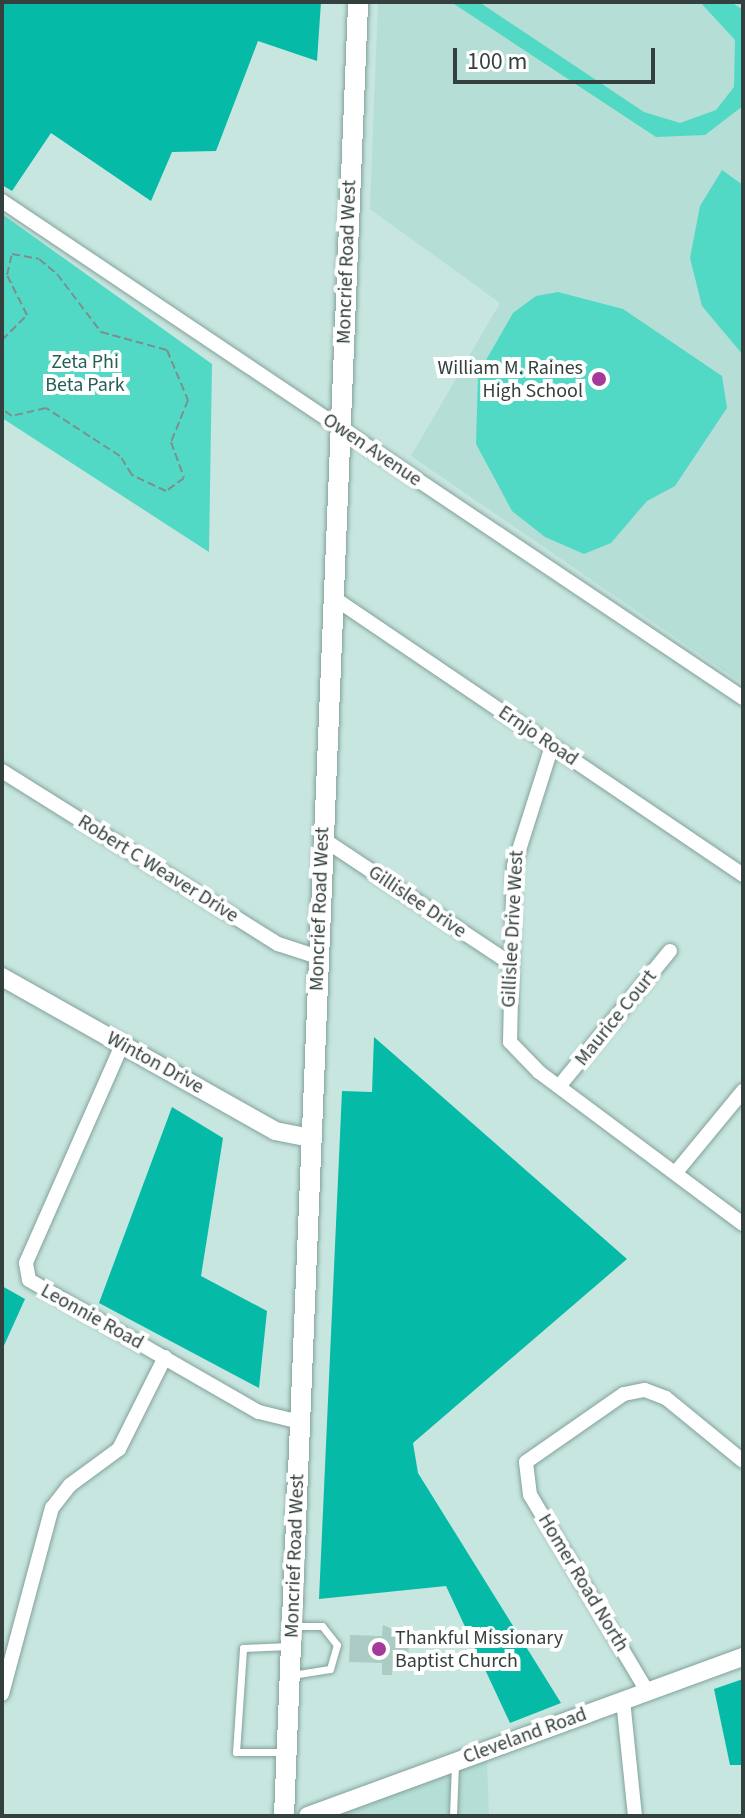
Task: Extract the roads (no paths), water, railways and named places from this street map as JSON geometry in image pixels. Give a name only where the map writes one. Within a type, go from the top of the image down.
[{"type":"main road","name":"Moncrief Road West","points":[[284,1816],[358,2]]},
{"type":"street","name":"Owen Avenue","points":[[2,201],[743,698]]},
{"type":"street","name":"Ernjo Road","points":[[334,598],[743,875]]},
{"type":"street","name":"Gillislee Drive West","points":[[552,746],[518,840],[507,1022],[513,1049],[561,1084]]},
{"type":"street","name":"Robert C Weaver Drive","points":[[2,771],[278,944],[318,957]]},
{"type":"street","name":"Gillislee Drive","points":[[323,839],[511,964]]},
{"type":"street","name":"Maurice Court","points":[[561,1084],[670,951]]},
{"type":"street","name":"Winton Drive","points":[[2,977],[275,1131],[311,1138]]},
{"type":"street","name":"Leonnie Road","points":[[122,1045],[25,1268],[34,1285],[259,1412],[300,1422]]},
{"type":"street","points":[[561,1084],[743,1224]]},
{"type":"street","points":[[677,1171],[743,1091]]},
{"type":"street","points":[[2,1694],[52,1508],[70,1485],[119,1449],[165,1357]]},
{"type":"street","name":"Homer Road North","points":[[647,1691],[523,1473],[535,1450],[624,1394],[645,1390],[666,1398],[743,1461]]},
{"type":"street","name":"Cleveland Road","points":[[308,1816],[743,1657]]},
{"type":"street","points":[[623,1700],[635,1816]]},
{"type":"lane","points":[[287,1752],[236,1752],[243,1648],[322,1626],[337,1645],[330,1669],[290,1675]]},
{"type":"lane","points":[[453,1816],[455,1761]]},
{"type":"place","name":"William M. Raines High School","points":[[599,379]]},
{"type":"place","name":"Thankful Missionary Baptist Church","points":[[379,1649]]},
{"type":"park label","name":"Zeta Phi Beta Park","points":[[85,374]]}]
